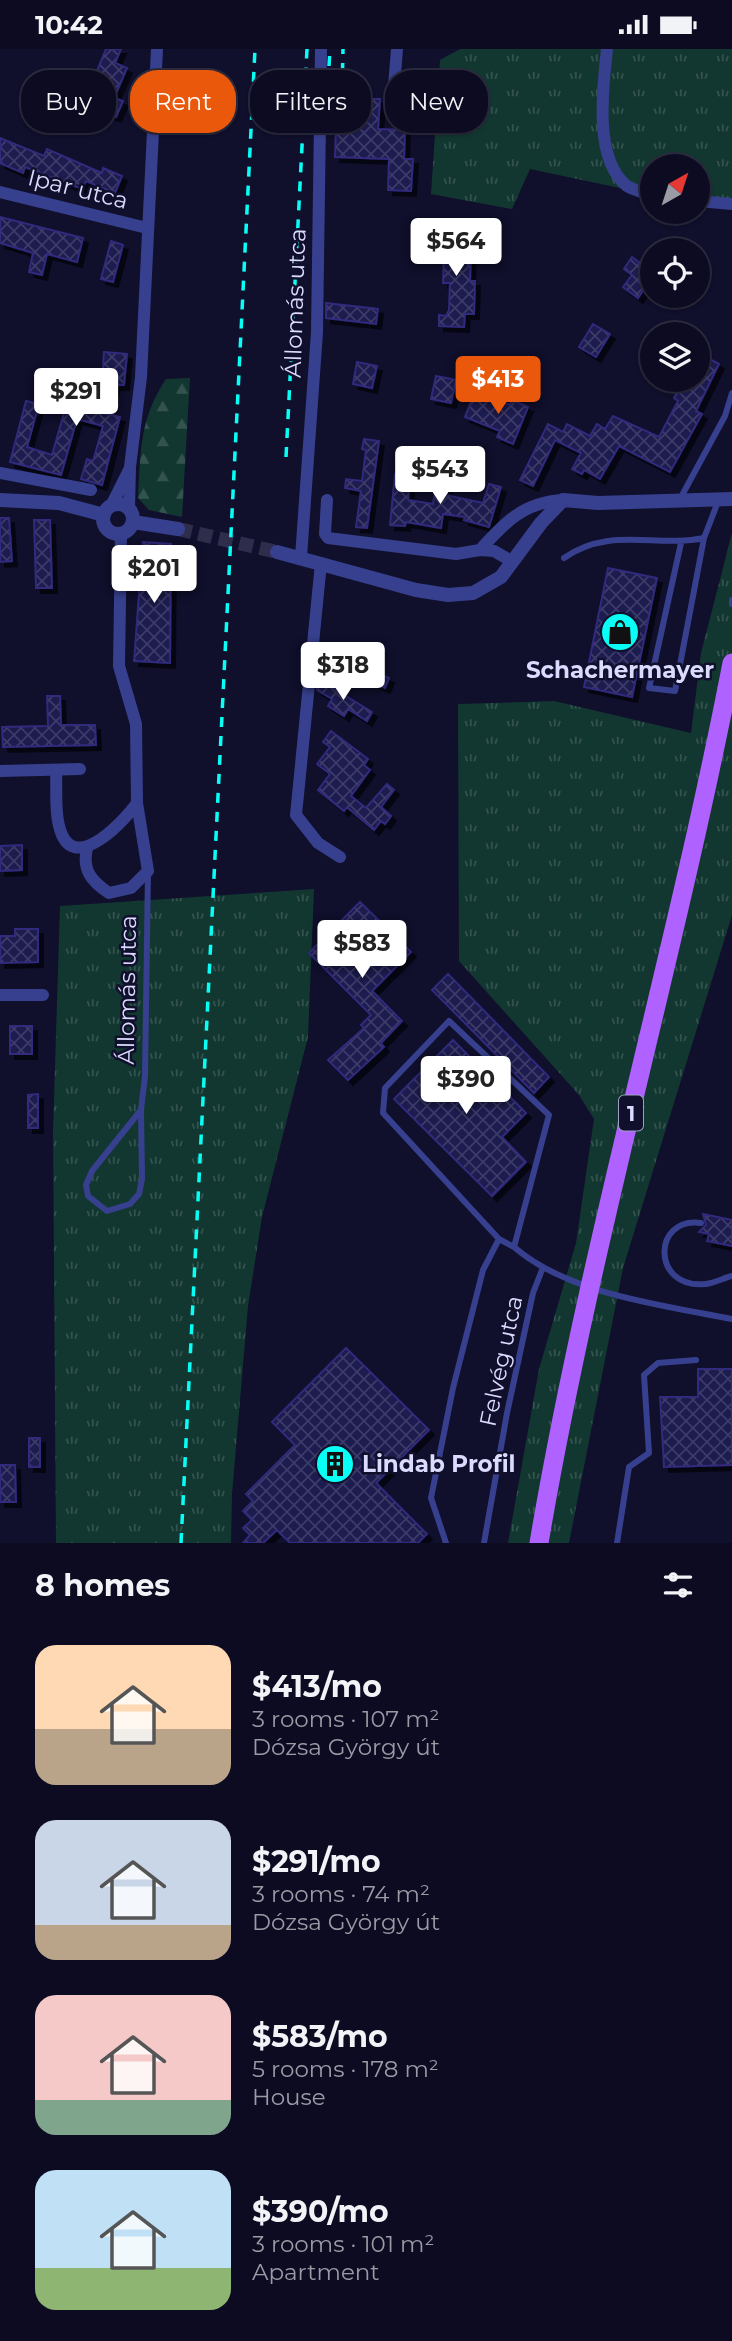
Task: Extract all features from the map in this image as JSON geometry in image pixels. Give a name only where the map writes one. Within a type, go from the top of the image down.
[{"type":"main road","name":"1","points":[[539,1543],[554,1453],[702,809],[732,663]]},
{"type":"street","points":[[130,467],[107,510],[106,529],[121,534],[131,516],[130,467],[141,377],[157,49]]},
{"type":"street","name":"Állomás utca","points":[[301,557],[317,332],[321,49]]},
{"type":"street","points":[[395,70],[397,49]]},
{"type":"street","points":[[607,49],[603,86],[604,134],[610,163],[627,186],[640,191]]},
{"type":"street","name":"Ipar utca","points":[[0,192],[147,228]]},
{"type":"street","points":[[710,202],[732,204]]},
{"type":"street","points":[[0,473],[91,490]]},
{"type":"street","points":[[52,502],[55,483]]},
{"type":"street","points":[[480,550],[504,523],[523,508],[542,501],[563,499],[598,503],[725,498]]},
{"type":"street","points":[[277,552],[416,590],[448,595],[473,593],[487,588],[513,562],[541,523],[563,499]]},
{"type":"street","points":[[0,500],[52,502],[107,510],[119,505],[131,516],[178,529]]},
{"type":"street","points":[[327,500],[325,534],[328,538],[456,554],[494,551],[513,562]]},
{"type":"street","name":"Állomás utca","points":[[87,848],[84,861],[90,878],[109,893],[131,888],[148,871],[137,803],[139,762],[136,724],[119,666],[121,534]]},
{"type":"street","points":[[321,563],[296,815],[318,843],[340,857]]},
{"type":"street","points":[[0,771],[80,769]]},
{"type":"street","points":[[56,770],[63,837],[73,846],[87,848],[102,839],[137,803]]},
{"type":"street","points":[[0,995],[43,995]]},
{"type":"lane","points":[[679,501],[726,416],[732,393]]},
{"type":"lane","points":[[681,543],[649,688],[675,691],[704,538],[725,498]]},
{"type":"lane","points":[[564,558],[586,547],[612,540],[638,538],[681,543],[704,538]]},
{"type":"lane","name":"Állomás utca","points":[[141,1111],[92,1171],[86,1185],[89,1196],[107,1211],[130,1205],[139,1194],[144,1157],[141,1111],[145,1076],[148,871]]},
{"type":"lane","points":[[513,1247],[550,1115],[450,1021],[385,1088],[383,1113],[499,1239],[542,1269],[591,1287],[732,1319]]},
{"type":"lane","points":[[701,1223],[692,1221],[672,1230],[665,1251],[666,1268],[682,1281],[705,1284],[732,1276]]},
{"type":"lane","points":[[446,1543],[431,1498],[453,1388],[483,1270],[499,1239]]},
{"type":"lane","name":"Felvég utca","points":[[484,1543],[510,1400],[533,1293],[542,1269]]},
{"type":"lane","points":[[617,1543],[629,1467],[649,1453],[644,1375],[658,1363],[696,1360]]},
{"type":"green space","points":[[460,49],[732,49],[732,205],[710,202],[710,154],[640,154],[640,192],[530,169],[512,209],[431,194],[435,133],[488,133],[488,70],[439,70],[440,60]]},
{"type":"green space","points":[[190,378],[182,517],[149,510],[138,498],[143,436],[157,394],[166,379]]},
{"type":"green space","points":[[732,533],[732,915],[623,1268],[569,1543],[508,1543],[539,1369],[576,1243],[594,1119],[579,1095],[459,961],[458,704],[554,701],[691,733],[701,653]]},
{"type":"green space","points":[[314,889],[308,1037],[262,1217],[248,1306],[232,1494],[231,1543],[56,1543],[53,1132],[60,906]]},
{"type":"building","points":[[106,49],[121,49],[115,63],[127,68],[116,93],[116,70],[97,70]]},
{"type":"building","points":[[116,99],[123,101],[116,117]]},
{"type":"building","points":[[371,99],[380,99],[378,129],[385,129],[385,133],[405,133],[404,159],[413,159],[411,191],[388,190],[389,159],[335,157],[336,133],[371,133]]},
{"type":"building","points":[[0,138],[44,156],[47,149],[102,173],[103,168],[122,176],[115,193],[86,181],[82,189],[25,167],[23,173],[0,163]]},
{"type":"building","points":[[0,217],[83,238],[77,262],[47,254],[42,275],[29,272],[33,253],[0,243]]},
{"type":"building","points":[[435,231],[461,232],[461,249],[471,250],[470,281],[475,281],[474,314],[465,314],[464,327],[439,326],[439,315],[446,316],[449,310],[450,283],[443,283],[444,253],[440,253],[440,247],[434,247]]},
{"type":"building","points":[[111,241],[123,245],[113,282],[101,279]]},
{"type":"building","points":[[632,257],[640,263],[638,298],[623,287],[632,275],[624,269]]},
{"type":"building","points":[[326,303],[378,309],[376,324],[326,318]]},
{"type":"building","points":[[593,324],[610,334],[596,357],[579,347]]},
{"type":"building","points":[[104,352],[127,354],[124,385],[115,385],[107,414],[120,417],[102,485],[81,479],[87,459],[93,461],[103,426],[77,419],[61,475],[10,462],[26,401],[39,404],[27,447],[52,455],[66,406],[87,412],[91,396],[101,399]]},
{"type":"building","points":[[710,359],[719,364],[710,382]]},
{"type":"building","points":[[357,362],[377,366],[372,388],[353,384]]},
{"type":"building","points":[[436,376],[456,380],[451,403],[431,399]]},
{"type":"building","points":[[475,392],[510,405],[512,400],[528,407],[513,444],[497,437],[500,431],[465,417]]},
{"type":"building","points":[[677,392],[705,392],[696,411],[702,414],[670,472],[619,446],[600,479],[584,470],[582,474],[572,469],[581,453],[555,440],[533,486],[520,480],[548,424],[563,432],[567,424],[590,436],[597,424],[605,429],[613,416],[659,437],[678,401],[674,398]]},
{"type":"building","points":[[364,439],[379,441],[367,528],[356,527],[361,491],[345,488],[346,479],[362,481],[366,450],[362,449]]},
{"type":"building","points":[[395,474],[410,476],[408,500],[433,504],[437,478],[448,480],[446,495],[483,503],[489,484],[501,487],[489,527],[464,520],[465,517],[443,514],[441,528],[406,522],[405,526],[390,525]]},
{"type":"building","points":[[0,518],[9,518],[12,561],[0,562]]},
{"type":"building","points":[[34,520],[50,520],[52,588],[36,588]]},
{"type":"building","points":[[143,542],[171,544],[170,663],[134,661]]},
{"type":"building","name":"Schachermayer","points":[[608,568],[657,578],[632,697],[584,687]]},
{"type":"building","points":[[336,655],[389,678],[385,688],[332,665]]},
{"type":"building","points":[[318,679],[372,712],[367,721],[348,709],[344,716],[328,706],[332,699],[317,690]]},
{"type":"building","points":[[47,696],[60,696],[61,725],[95,725],[96,745],[3,747],[2,727],[48,726]]},
{"type":"building","points":[[331,731],[368,759],[364,765],[370,770],[351,796],[366,808],[387,784],[394,790],[381,807],[391,816],[385,824],[381,821],[374,830],[347,807],[344,811],[318,790],[330,774],[317,764],[330,747],[323,742]]},
{"type":"building","points":[[22,845],[22,870],[0,871],[0,846]]},
{"type":"building","points":[[360,902],[411,952],[372,991],[402,1021],[381,1043],[384,1047],[348,1080],[328,1060],[364,1028],[361,1025],[371,1015],[309,953]]},
{"type":"building","points":[[15,929],[38,929],[38,962],[0,963],[0,936],[15,936]]},
{"type":"building","points":[[448,974],[549,1077],[534,1093],[432,990]]},
{"type":"building","points":[[10,1026],[32,1026],[32,1054],[10,1054]]},
{"type":"building","points":[[453,1040],[526,1113],[502,1137],[526,1162],[492,1196],[394,1099]]},
{"type":"building","points":[[38,1094],[38,1128],[28,1128],[28,1095]]},
{"type":"building","points":[[703,1214],[732,1220],[732,1246],[707,1241],[709,1234],[699,1232],[706,1225]]},
{"type":"building","name":"Lindab Profil","points":[[346,1348],[429,1430],[376,1483],[427,1534],[418,1543],[290,1543],[277,1530],[263,1543],[243,1543],[250,1535],[243,1528],[252,1520],[243,1511],[253,1501],[246,1494],[295,1445],[272,1422]]},
{"type":"building","points":[[698,1369],[732,1369],[732,1465],[664,1467],[660,1397],[698,1397]]},
{"type":"building","points":[[29,1438],[40,1438],[40,1467],[29,1467]]},
{"type":"building","points":[[0,1465],[15,1465],[16,1502],[0,1502]]},
{"type":"tunnel","points":[[178,529],[277,552]]},
{"type":"railway","points":[[181,1543],[255,49]]},
{"type":"railway","points":[[286,457],[307,49]]},
{"type":"railway","points":[[329,66],[330,49]]},
{"type":"railway","points":[[343,49],[343,70]]},
{"type":"place","name":"Schachermayer","points":[[620,632]]},
{"type":"place","name":"Lindab Profil","points":[[335,1464]]}]
